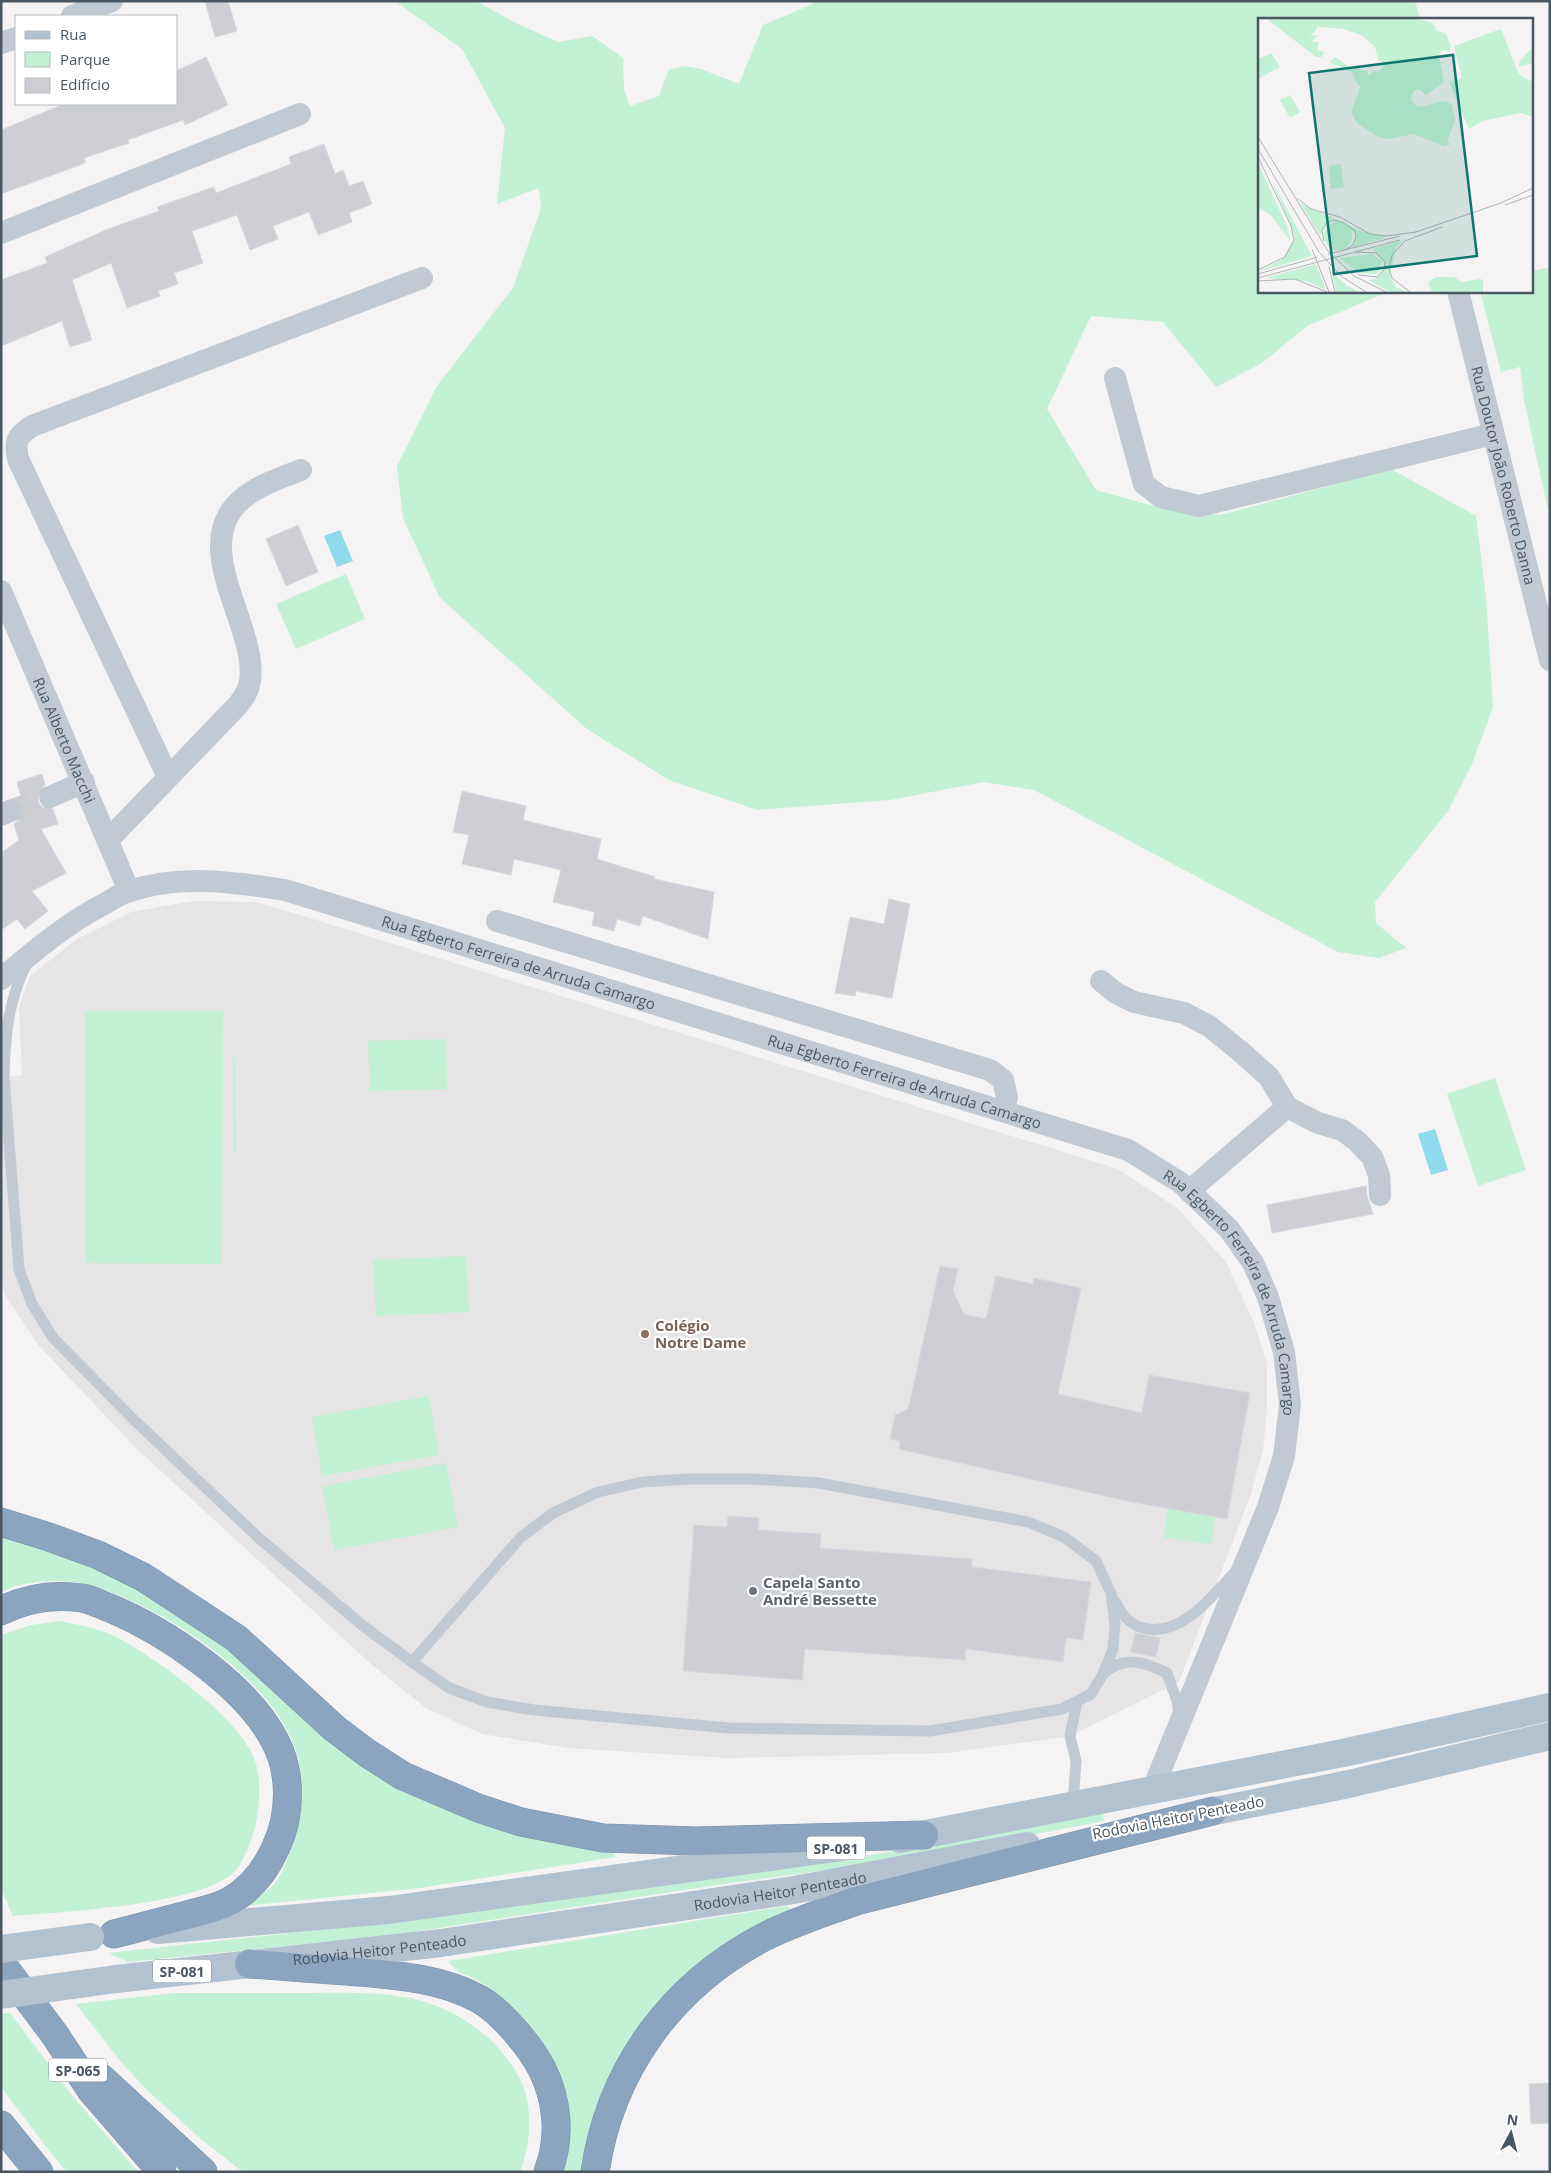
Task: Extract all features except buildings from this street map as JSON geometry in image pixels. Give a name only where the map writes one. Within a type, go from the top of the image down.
[{"type":"highway","points":[[1,1522],[98,1555],[143,1577],[236,1638],[334,1728],[367,1753],[403,1776],[478,1808],[521,1822],[603,1838],[696,1842],[924,1836]]},
{"type":"highway","points":[[1,1611],[16,1603],[48,1597],[84,1598],[128,1616],[174,1642],[232,1687],[256,1713],[276,1742],[286,1773],[287,1810],[281,1837],[268,1866],[250,1886],[229,1902],[205,1910],[102,1936]]},
{"type":"highway","points":[[595,2172],[598,2152],[609,2112],[624,2075],[644,2042],[667,2011],[693,1985],[763,1938],[802,1920],[856,1901],[1213,1811]]},
{"type":"highway","points":[[1,1935],[39,2013]]},
{"type":"highway","name":"SP-065","points":[[1,1963],[55,2035],[91,2090],[162,2172]]},
{"type":"highway","points":[[249,1964],[411,1976],[443,1984],[480,2000],[510,2025],[532,2050],[550,2086],[556,2115],[556,2142],[548,2172]]},
{"type":"highway","points":[[55,2035],[203,2172]]},
{"type":"highway","points":[[1,2125],[39,2172]]},
{"type":"main road","name":"Rodovia Heitor Penteado","points":[[1,1948],[102,1936],[389,1910],[924,1836],[1343,1753],[1550,1707]]},
{"type":"main road","name":"Rodovia Heitor Penteado","points":[[1,1995],[116,1979],[441,1943],[794,1890],[1349,1784],[1550,1736]]},
{"type":"street","points":[[75,15],[112,1]]},
{"type":"street","points":[[1,43],[15,38]]},
{"type":"street","points":[[1,233],[300,114]]},
{"type":"street","points":[[168,777],[18,459],[16,446],[21,434],[32,426],[422,278]]},
{"type":"street","name":"Rua Doutor João Roberto Danna","points":[[1458,292],[1550,660]]},
{"type":"street","points":[[1115,378],[1144,484],[1161,497],[1199,506],[1493,434]]},
{"type":"street","points":[[108,839],[238,705],[246,694],[250,683],[249,658],[221,556],[224,527],[240,500],[252,491],[300,470]]},
{"type":"street","name":"Rua Alberto Macchi","points":[[1,591],[129,890]]},
{"type":"street","points":[[50,798],[84,782]]},
{"type":"street","name":"Rua Egberto Ferreira de Arruda Camargo","points":[[1,980],[32,953],[83,914],[129,890],[171,882],[224,880],[285,890],[1128,1150],[1181,1183],[1228,1229],[1253,1263],[1268,1297],[1284,1352],[1290,1405],[1284,1456],[1268,1507],[1152,1791]]},
{"type":"street","points":[[497,920],[990,1070],[1003,1080],[1007,1098],[1003,1111]]},
{"type":"street","points":[[1101,981],[1116,993],[1134,1002],[1184,1014],[1209,1026],[1269,1077],[1287,1107],[1318,1123],[1342,1130],[1357,1141],[1372,1157],[1378,1175],[1380,1195]]},
{"type":"street","points":[[1189,1190],[1287,1107]]},
{"type":"lane","points":[[32,953],[13,994],[7,1021],[2,1076],[19,1269],[32,1304],[54,1339],[134,1420],[260,1539],[362,1625],[449,1688],[487,1702],[534,1710],[729,1728],[930,1731],[1062,1709],[1092,1694],[1103,1674],[1113,1649],[1114,1632],[1111,1593]]},
{"type":"lane","points":[[412,1662],[522,1537],[552,1513],[598,1492],[643,1482],[752,1479],[819,1483],[1028,1522],[1064,1537],[1096,1561],[1123,1617],[1138,1628],[1159,1630],[1177,1625],[1196,1610],[1247,1560]]},
{"type":"lane","points":[[1103,1674],[1114,1665],[1131,1661],[1149,1665],[1167,1673],[1177,1701],[1180,1725]]},
{"type":"lane","points":[[1073,1807],[1076,1761],[1070,1736],[1076,1702]]},
{"type":"shaded area","name":"Colégio Notre Dame","points":[[193,901],[256,902],[1118,1169],[1177,1208],[1226,1262],[1254,1323],[1267,1364],[1267,1407],[1263,1450],[1251,1494],[1179,1682],[1070,1736],[947,1753],[727,1758],[568,1748],[482,1734],[426,1708],[371,1664],[137,1449],[39,1346],[5,1295],[1,1275],[1,1078],[22,1075],[19,1008],[30,976],[77,939],[131,912]]},
{"type":"green space","points":[[395,1],[476,1],[516,23],[558,42],[592,36],[623,58],[624,90],[630,106],[659,96],[669,69],[686,66],[701,69],[739,84],[763,25],[813,4],[810,1],[1415,1],[1420,18],[1258,18],[1258,292],[1388,292],[1307,326],[1262,363],[1216,387],[1163,322],[1091,316],[1047,409],[1096,490],[1157,507],[1221,515],[1391,469],[1476,516],[1486,597],[1493,707],[1472,764],[1448,811],[1375,902],[1376,923],[1406,948],[1379,958],[1338,952],[1034,790],[984,782],[890,800],[757,810],[669,780],[587,729],[440,598],[403,518],[397,466],[437,386],[513,288],[541,208],[539,188],[497,204],[505,128],[462,49]]},
{"type":"green space","points":[[1550,267],[1550,519],[1524,400],[1520,367],[1501,372],[1480,292],[1534,292],[1534,271]]},
{"type":"green space","points":[[346,574],[365,619],[296,649],[276,604]]},
{"type":"green space","points":[[85,1011],[223,1011],[222,1264],[85,1263]]},
{"type":"green space","points":[[446,1039],[447,1089],[370,1091],[368,1041]]},
{"type":"green space","points":[[233,1057],[235,1057],[236,1151],[233,1150]]},
{"type":"green space","points":[[1495,1078],[1526,1170],[1478,1186],[1447,1094]]},
{"type":"green space","points":[[466,1256],[469,1312],[376,1316],[373,1260]]},
{"type":"green space","points":[[429,1396],[439,1455],[322,1476],[312,1417]]},
{"type":"green space","points":[[1179,1408],[1227,1413],[1212,1544],[1164,1538]]},
{"type":"green space","points":[[446,1463],[458,1527],[334,1550],[322,1486]]},
{"type":"green space","points":[[1,1535],[38,1546],[85,1564],[159,1600],[203,1628],[343,1750],[610,1848],[616,1857],[420,1888],[244,1906],[269,1889],[278,1879],[297,1832],[302,1799],[300,1766],[296,1750],[280,1718],[265,1698],[225,1659],[178,1625],[128,1599],[91,1585],[63,1581],[31,1583],[1,1592]]},
{"type":"green space","points":[[61,1621],[112,1635],[149,1657],[193,1689],[233,1726],[247,1744],[255,1761],[259,1782],[256,1823],[242,1861],[234,1872],[217,1883],[192,1892],[129,1905],[13,1916],[1,1889],[1,1635],[31,1625]]},
{"type":"green space","points":[[1103,1813],[1104,1821],[948,1851],[393,1935],[128,1962],[108,1953],[391,1922],[711,1875],[870,1855]]},
{"type":"green space","points":[[787,1906],[795,1914],[693,1971],[583,2172],[563,2172],[568,2147],[569,2123],[566,2098],[559,2075],[549,2053],[536,2032],[501,1997],[474,1978],[459,1972],[448,1961]]},
{"type":"green space","points":[[174,1993],[352,1993],[386,1995],[419,2000],[446,2010],[468,2022],[488,2038],[513,2067],[520,2079],[528,2105],[529,2132],[520,2172],[243,2172],[202,2140],[147,2090],[121,2062],[76,2004]]},
{"type":"green space","points":[[10,2013],[70,2093],[138,2172],[67,2172],[47,2148],[1,2087],[1,2014]]},
{"type":"water","points":[[340,530],[353,561],[337,567],[324,536]]},
{"type":"water","points":[[1435,1129],[1448,1170],[1431,1175],[1418,1134]]},
{"type":"tunnel","points":[[10,811],[50,797]]},
{"type":"place","name":"Colégio Notre Dame","points":[[645,1334]]},
{"type":"place","name":"Capela Santo André Bessette","points":[[753,1591]]}]
